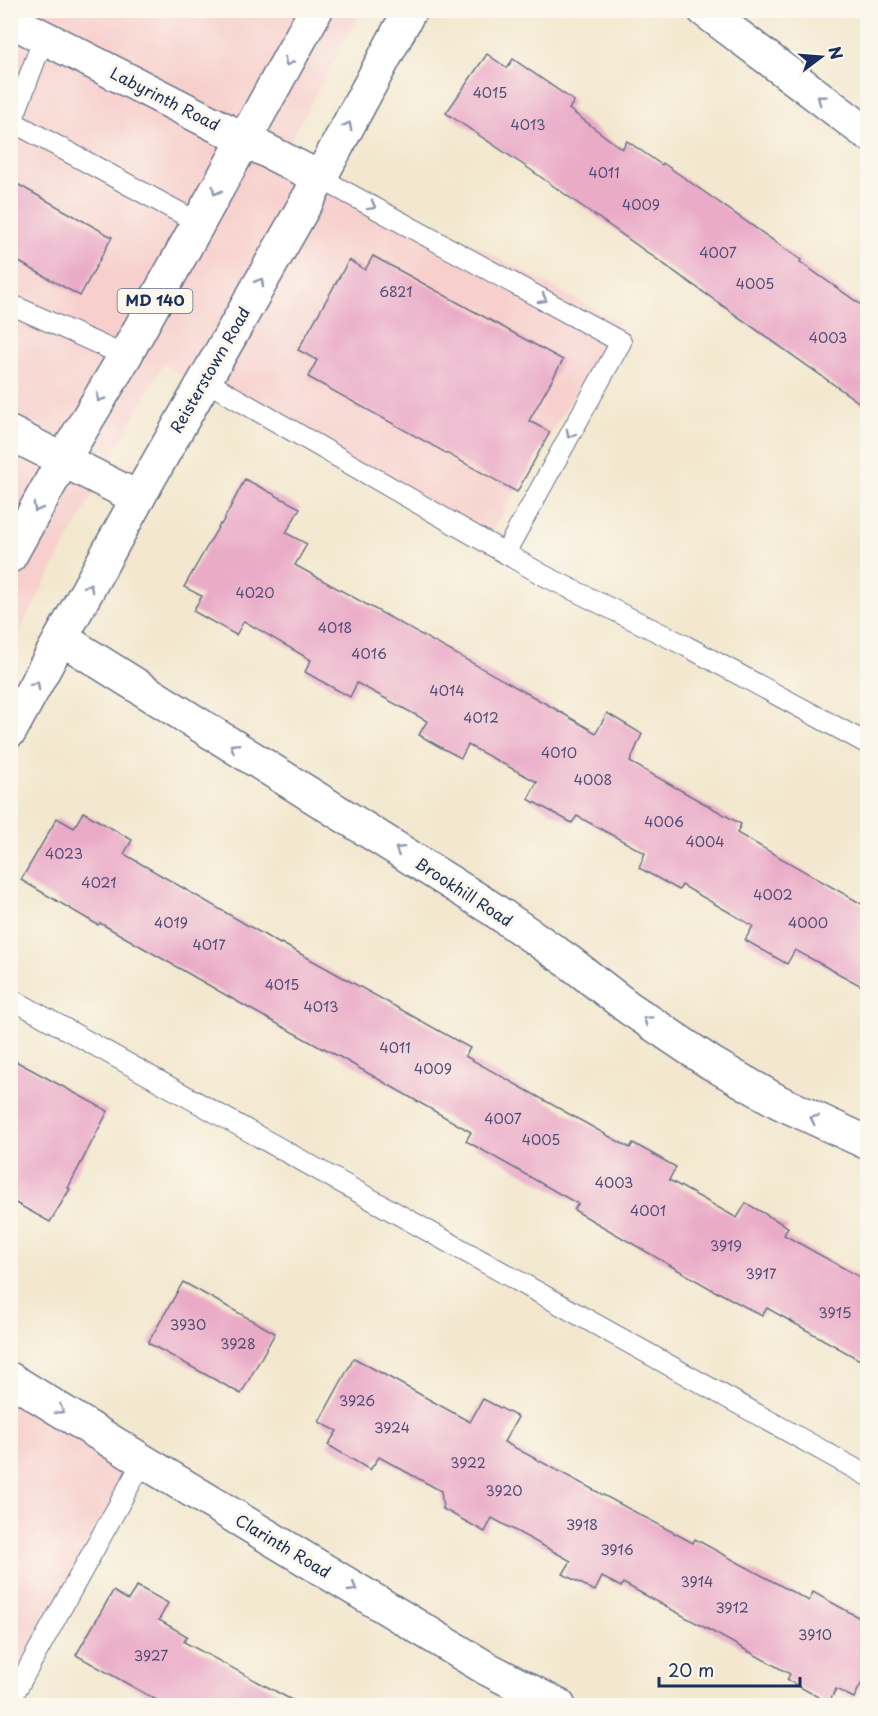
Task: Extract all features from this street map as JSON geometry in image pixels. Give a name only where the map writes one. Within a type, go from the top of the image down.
[{"type":"street","name":"MD 140","points":[[10,556],[63,460],[125,356],[316,10]]},
{"type":"street","name":"Reisterstown Road","points":[[10,731],[204,380],[320,178],[410,10]]},
{"type":"street","points":[[704,10],[867,134]]},
{"type":"street","name":"Labyrinth Road","points":[[10,20],[320,178]]},
{"type":"street","points":[[10,433],[138,498]]},
{"type":"street","name":"Brookhill Road","points":[[62,638],[491,908],[568,961],[629,1008],[711,1063],[779,1102],[867,1143]]},
{"type":"street","name":"Clarinth Road","points":[[10,1379],[486,1668],[559,1706]]},
{"type":"lane","points":[[44,37],[12,124],[199,223]]},
{"type":"lane","points":[[320,178],[621,342],[505,553]]},
{"type":"lane","points":[[10,304],[125,356]]},
{"type":"lane","points":[[204,380],[543,575],[686,646],[867,744]]},
{"type":"lane","points":[[10,998],[867,1476]]},
{"type":"lane","points":[[10,1701],[142,1461]]},
{"type":"shaded area","points":[[11,11],[362,11],[288,145],[620,323],[599,353],[481,547],[202,389],[163,364],[11,647]]},
{"type":"shaded area","points":[[11,1384],[146,1460],[11,1701]]},
{"type":"building","points":[[487,54],[507,68],[513,59],[574,101],[569,109],[622,149],[627,141],[662,165],[663,163],[867,309],[867,408],[528,168],[446,113]]},
{"type":"building","points":[[10,180],[112,237],[80,296],[10,257]]},
{"type":"building","points":[[373,256],[563,360],[529,421],[550,432],[517,492],[308,377],[317,360],[298,350],[349,260],[365,270]]},
{"type":"building","points":[[245,479],[300,508],[286,533],[307,544],[295,565],[596,733],[607,713],[642,734],[630,762],[741,824],[737,833],[867,907],[867,989],[795,950],[787,964],[745,940],[753,926],[682,885],[679,890],[639,868],[645,853],[577,816],[572,823],[528,799],[537,782],[468,745],[461,758],[440,747],[419,735],[427,721],[357,683],[350,697],[328,685],[305,672],[311,660],[244,621],[236,635],[193,611],[202,596],[184,587]]},
{"type":"building","points":[[83,812],[132,840],[124,854],[280,944],[470,1048],[465,1056],[630,1148],[633,1143],[676,1167],[669,1180],[737,1218],[746,1203],[788,1227],[784,1235],[867,1281],[867,1364],[767,1308],[762,1316],[718,1293],[574,1210],[578,1204],[466,1141],[471,1132],[21,880],[57,818],[74,828]]},
{"type":"building","points":[[10,1058],[108,1111],[68,1188],[70,1189],[50,1222],[10,1200]]},
{"type":"building","points":[[183,1282],[275,1333],[241,1394],[148,1343]]},
{"type":"building","points":[[354,1358],[470,1422],[483,1399],[518,1417],[504,1442],[693,1543],[695,1539],[809,1601],[813,1592],[867,1622],[867,1672],[854,1698],[836,1689],[829,1703],[787,1680],[790,1674],[623,1583],[621,1587],[602,1577],[595,1591],[563,1574],[571,1561],[492,1518],[485,1532],[443,1509],[441,1491],[379,1457],[370,1470],[328,1445],[337,1431],[319,1422]]},
{"type":"building","points":[[137,1586],[168,1603],[159,1620],[187,1636],[184,1642],[303,1706],[167,1706],[76,1655],[113,1591],[128,1600]]}]
